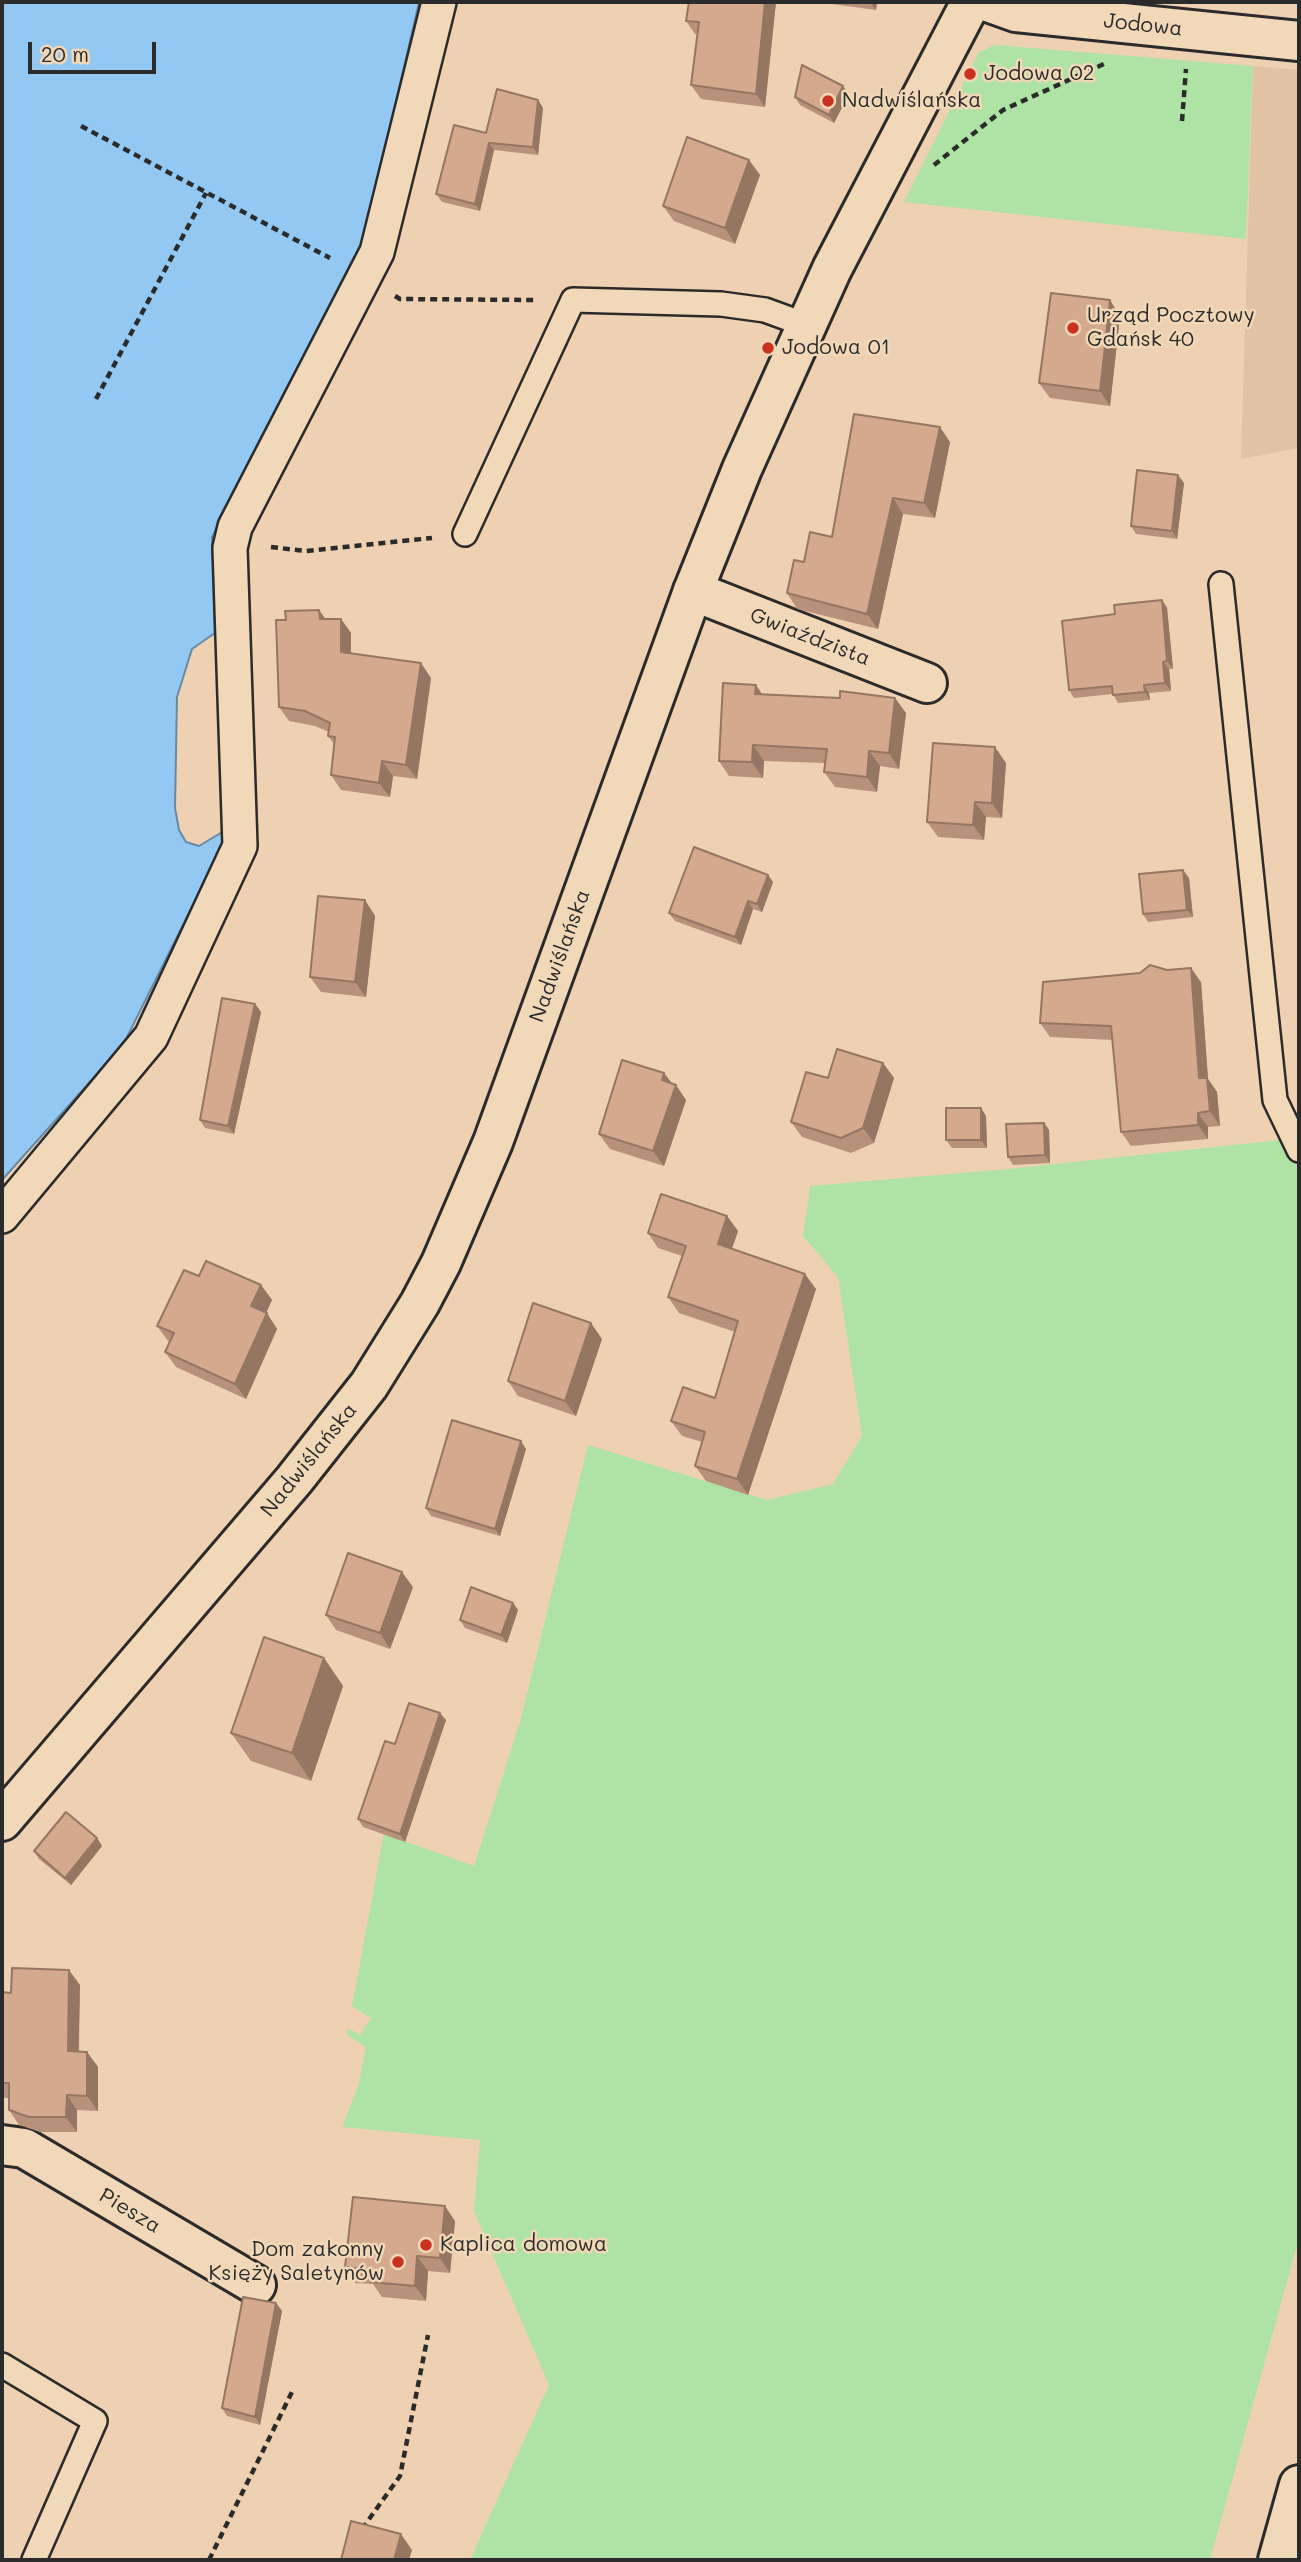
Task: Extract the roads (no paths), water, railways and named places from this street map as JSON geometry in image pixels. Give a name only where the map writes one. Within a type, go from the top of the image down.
[{"type":"street","points":[[2,1216],[151,1037],[240,846],[232,543],[235,527],[377,252],[439,2]]},
{"type":"street","name":"Nadwiślańska","points":[[2,1821],[294,1480],[369,1385],[420,1303],[441,1263],[493,1142],[693,591],[742,469],[832,269],[971,2]]},
{"type":"street","name":"Jodowa","points":[[988,2],[1016,12],[1299,41]]},
{"type":"street","name":"Gwiaździsta","points":[[693,591],[927,683]]},
{"type":"street","name":"Piesza","points":[[2,2145],[24,2147],[256,2285]]},
{"type":"street","points":[[1278,2560],[1299,2485]]},
{"type":"lane","points":[[465,534],[573,300],[721,304],[765,310],[806,325]]},
{"type":"lane","points":[[1221,584],[1275,1100],[1299,1150]]},
{"type":"lane","points":[[2,2365],[95,2421],[34,2560]]},
{"type":"water","points":[[2,2],[419,2],[364,242],[212,537],[215,633],[192,649],[177,697],[175,808],[179,830],[186,842],[199,846],[224,831],[225,841],[123,1045],[2,1180]]},
{"type":"place","name":"Jodowa 02","points":[[970,74]]},
{"type":"place","name":"Nadwiślańska","points":[[828,101]]},
{"type":"place","name":"Urząd Pocztowy Gdańsk 40","points":[[1073,328]]},
{"type":"place","name":"Jodowa 01","points":[[768,348]]},
{"type":"place","name":"Kaplica domowa","points":[[426,2245]]},
{"type":"place","name":"Dom zakonny Księży Saletynów","points":[[398,2262]]}]
